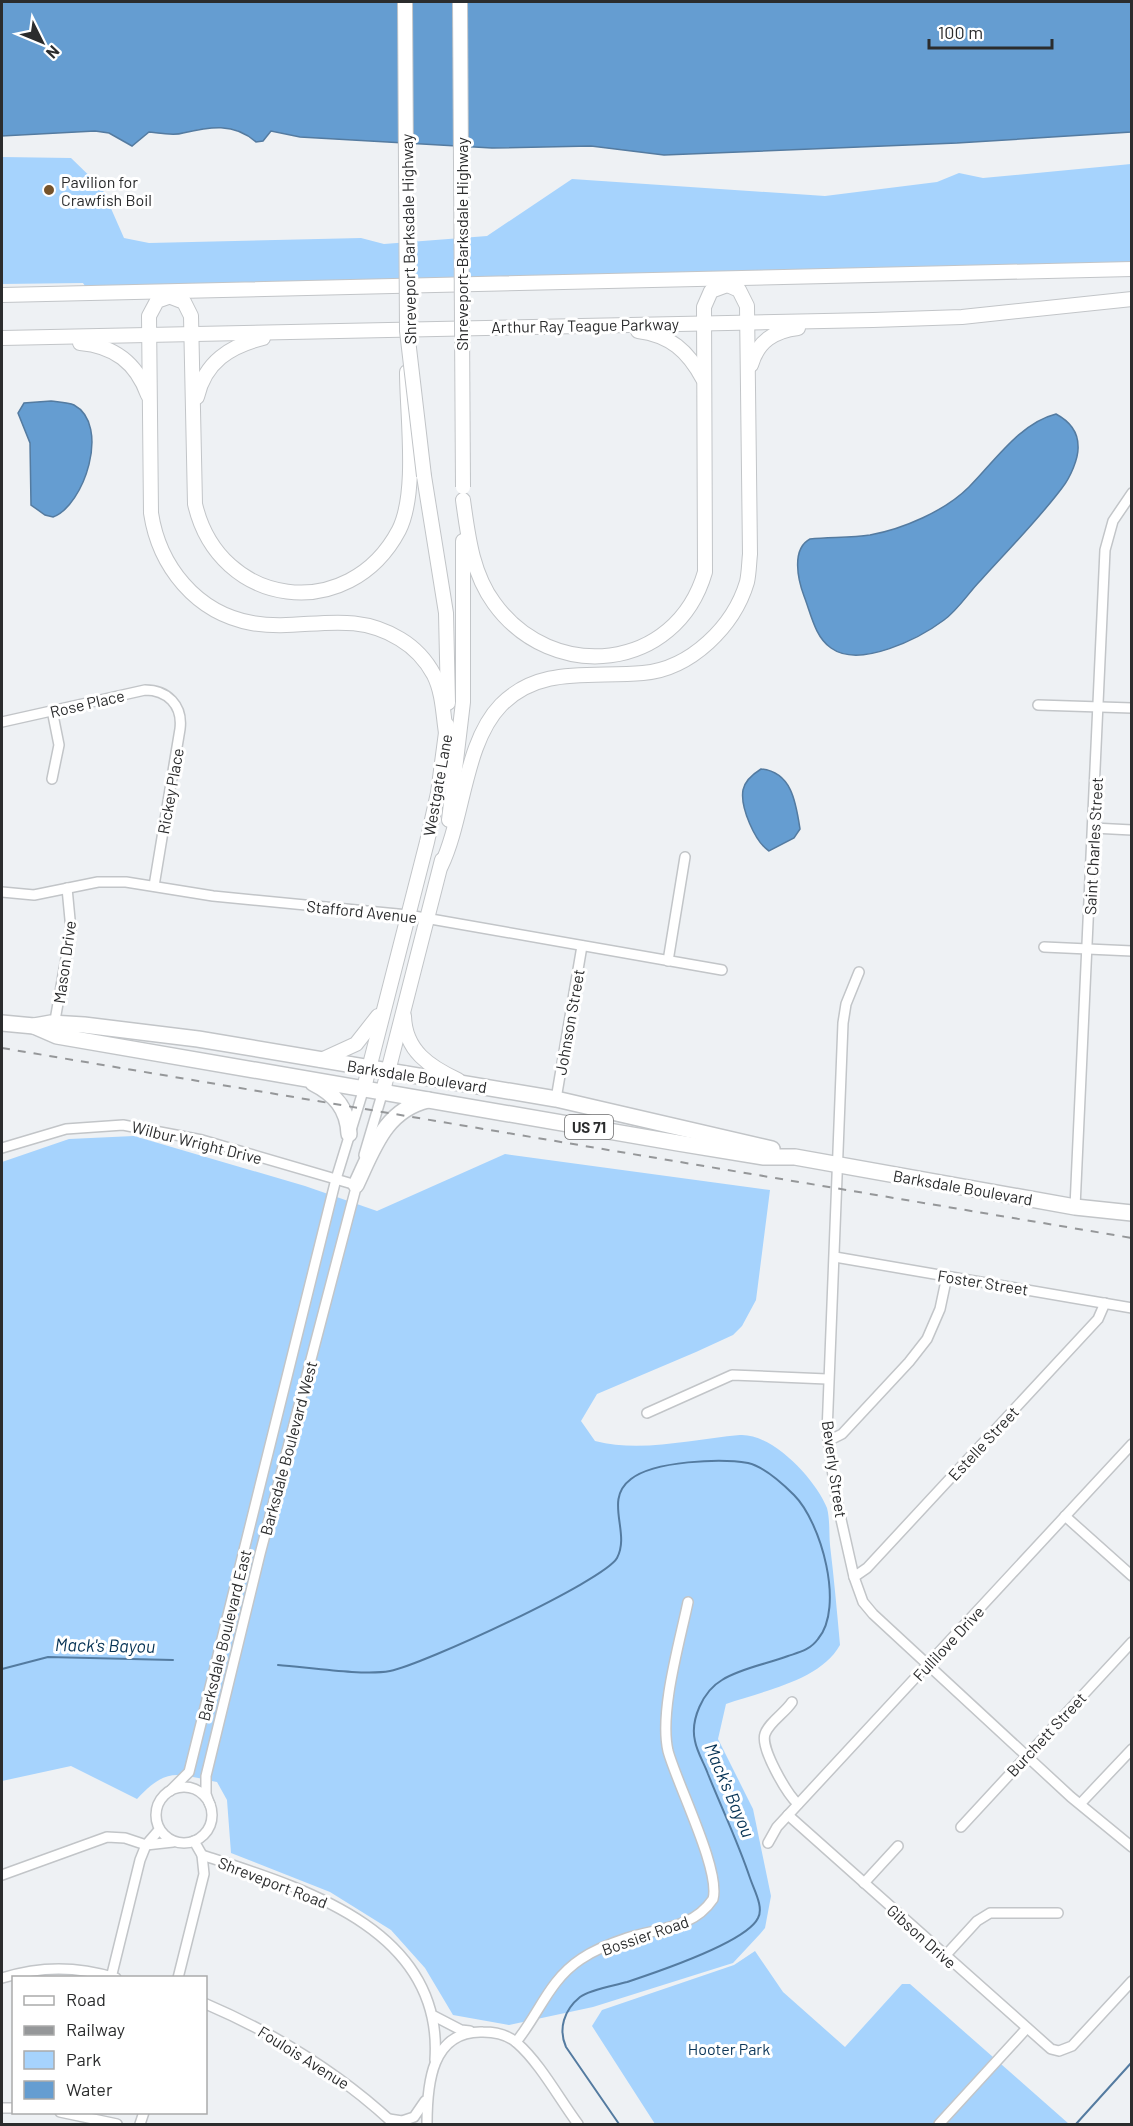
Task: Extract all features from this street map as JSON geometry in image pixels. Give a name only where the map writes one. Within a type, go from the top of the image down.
[{"type":"main road","name":"Shreveport Barksdale Highway","points":[[405,2],[407,331],[424,476]]},
{"type":"main road","name":"Shreveport-Barksdale Highway","points":[[460,2],[463,494]]},
{"type":"main road","points":[[2,295],[1131,269]]},
{"type":"main road","points":[[441,866],[453,836],[482,735],[501,705],[518,690],[559,675],[645,673],[663,669],[697,651],[713,639],[726,623],[747,580],[750,555],[745,299],[729,284],[710,279]]},
{"type":"main road","points":[[463,494],[470,546],[477,571],[495,605],[533,638],[568,652],[608,656],[637,651],[669,631],[683,618],[700,589],[705,572],[704,323],[706,296],[714,288],[749,279]]},
{"type":"main road","points":[[151,291],[181,299],[189,308],[195,426],[195,492],[199,522],[208,539],[234,570],[269,590],[321,591],[349,581],[376,561],[400,528],[410,479],[407,331]]},
{"type":"main road","points":[[190,291],[157,301],[151,308],[149,335],[153,528],[162,554],[181,583],[221,612],[253,623],[336,621],[376,627],[393,635],[424,658],[435,676],[441,693],[446,733]]},
{"type":"main road","name":"Arthur Ray Teague Parkway","points":[[2,338],[873,320],[962,316],[1131,299]]},
{"type":"main road","points":[[748,379],[757,350],[777,332],[873,320]]},
{"type":"main road","points":[[597,326],[647,332],[668,339],[688,355],[705,383]]},
{"type":"main road","points":[[195,426],[200,386],[218,358],[240,344],[290,332]]},
{"type":"main road","points":[[27,338],[92,344],[116,352],[136,371],[150,401]]},
{"type":"main road","name":"Westgate Lane","points":[[364,1088],[382,1009],[431,823],[446,733],[448,637],[442,582],[424,476]]},
{"type":"main road","name":"Westgate Lane","points":[[383,1092],[441,866],[455,783],[463,702],[463,494]]},
{"type":"main road","points":[[404,1006],[406,1030],[419,1056],[436,1070],[468,1084]]},
{"type":"main road","points":[[321,1060],[356,1044],[382,1009]]},
{"type":"main road","name":"Barksdale Boulevard","points":[[2,1023],[53,1029],[195,1059],[764,1157],[795,1157]]},
{"type":"main road","name":"Barksdale Boulevard","points":[[53,1029],[130,1029],[556,1099],[839,1166],[1075,1206],[1131,1213]]},
{"type":"main road","points":[[195,1059],[198,1039]]},
{"type":"main road","points":[[306,1078],[336,1098],[348,1119],[349,1134]]},
{"type":"main road","points":[[356,1185],[388,1123],[407,1108],[432,1099]]},
{"type":"main road","points":[[552,1120],[556,1099]]},
{"type":"street","name":"Saint Charles Street","points":[[1075,1206],[1105,550],[1113,521],[1131,493]]},
{"type":"street","name":"Rose Place","points":[[2,722],[145,690],[158,691],[170,698]]},
{"type":"street","name":"Rickey Place","points":[[154,886],[181,722],[178,709],[170,698]]},
{"type":"street","points":[[1038,705],[1131,708]]},
{"type":"street","points":[[52,710],[59,745],[52,779]]},
{"type":"street","points":[[1093,828],[1131,830]]},
{"type":"street","points":[[668,961],[684,857]]},
{"type":"street","name":"Stafford Avenue","points":[[2,892],[34,895],[107,881],[154,886],[223,897],[408,915],[722,970]]},
{"type":"street","name":"Mason Drive","points":[[53,1029],[71,930],[67,888]]},
{"type":"street","name":"Johnson Street","points":[[556,1099],[582,946]]},
{"type":"street","points":[[1044,947],[1131,951]]},
{"type":"street","name":"Beverly Street","points":[[859,972],[846,1004],[843,1023],[835,1257],[827,1379],[828,1441],[836,1497],[854,1577],[868,1609],[1026,1755],[1131,1847]]},
{"type":"street","name":"Barksdale Boulevard East","points":[[170,1791],[189,1772],[336,1179],[364,1088]]},
{"type":"street","name":"Barksdale Boulevard West","points":[[210,1806],[205,1786],[210,1757],[260,1554],[356,1185],[383,1092]]},
{"type":"street","name":"Wilbur Wright Drive","points":[[2,1148],[66,1129],[123,1125],[202,1140],[356,1185]]},
{"type":"street","name":"Foster Street","points":[[835,1257],[1131,1308]]},
{"type":"street","points":[[828,1441],[842,1434],[921,1346],[940,1309],[946,1276]]},
{"type":"street","name":"Estelle Street","points":[[854,1577],[867,1568],[1098,1319],[1106,1303]]},
{"type":"street","points":[[646,1413],[732,1375],[827,1379]]},
{"type":"street","name":"Fullilove Drive","points":[[768,1843],[774,1832],[798,1804],[1131,1444]]},
{"type":"street","points":[[1065,1516],[1131,1576]]},
{"type":"street","name":"Bossier Road","points":[[516,2042],[537,2014],[555,1981],[581,1959],[627,1938],[693,1919],[713,1899],[712,1876],[668,1750],[669,1700],[688,1602]]},
{"type":"street","name":"Burchett Street","points":[[961,1827],[1131,1642]]},
{"type":"street","points":[[792,1702],[768,1728],[764,1739],[766,1749],[786,1790],[798,1804]]},
{"type":"street","points":[[1081,1803],[1131,1749]]},
{"type":"street","points":[[2,1875],[107,1837],[131,1839],[146,1845],[194,1841],[208,1829],[211,1822],[210,1806],[205,1797],[193,1788],[179,1787],[170,1791],[158,1804],[155,1818],[159,1830],[173,1842]]},
{"type":"street","name":"Gibson Drive","points":[[788,1815],[1047,2046],[1059,2051],[1072,2046],[1131,1981]]},
{"type":"street","points":[[113,1976],[140,1860],[146,1845],[159,1830]]},
{"type":"street","points":[[178,1976],[204,1874],[202,1855],[194,1841]]},
{"type":"street","points":[[864,1883],[898,1846]]},
{"type":"street","name":"Shreveport Road","points":[[202,1855],[281,1882],[343,1910],[392,1944],[412,1967],[434,2016],[435,2060],[428,2093],[427,2124]]},
{"type":"street","points":[[945,1956],[977,1921],[990,1913],[1058,1913]]},
{"type":"street","points":[[2,1978],[25,1971],[61,1967],[108,1976]]},
{"type":"street","name":"Foulois Avenue","points":[[207,2004],[241,2019],[299,2050],[332,2072],[390,2121]]},
{"type":"street","points":[[434,2016],[461,2030],[498,2033],[516,2042],[578,2124]]},
{"type":"street","points":[[939,2124],[1027,2028]]},
{"type":"street","name":"Shreveport Road","points":[[435,2060],[450,2042],[474,2031]]},
{"type":"street","points":[[390,2121],[402,2121],[414,2117],[423,2108],[428,2093]]},
{"type":"street","points":[[75,2117],[117,2124]]},
{"type":"green space","points":[[2,157],[71,158],[102,188],[124,238],[149,243],[361,238],[384,244],[487,236],[572,179],[825,196],[937,182],[959,173],[983,178],[1131,164],[1131,263],[85,286],[83,283],[2,284]]},
{"type":"green space","points":[[134,1136],[305,1186],[377,1211],[505,1154],[770,1190],[756,1300],[742,1326],[733,1335],[597,1394],[581,1421],[595,1441],[631,1446],[740,1435],[753,1436],[792,1460],[813,1484],[827,1508],[840,1645],[819,1668],[805,1676],[726,1704],[718,1739],[753,1809],[771,1896],[765,1928],[733,1963],[593,2007],[509,2025],[453,2015],[425,1968],[391,1930],[330,1892],[231,1853],[227,1800],[217,1782],[173,1775],[157,1781],[137,1799],[71,1766],[2,1781],[2,1162],[69,1139]]},
{"type":"green space","name":"Hooter Park","points":[[755,1951],[783,1992],[845,2047],[902,1984],[910,1984],[1069,2124],[655,2124],[592,2026],[602,2010],[734,1965]]},
{"type":"water","points":[[2,2],[1131,2],[1131,132],[957,143],[664,155],[591,146],[492,148],[300,137],[271,131],[263,141],[256,142],[239,131],[221,128],[175,134],[149,132],[132,146],[109,133],[95,131],[2,136]]},
{"type":"water","points":[[51,401],[74,405],[85,415],[91,429],[92,446],[89,464],[75,498],[64,510],[53,517],[45,515],[31,505],[30,443],[18,413],[24,403]]},
{"type":"water","points":[[1056,414],[1069,423],[1078,441],[1078,451],[1071,473],[1043,512],[954,611],[920,635],[889,649],[873,653],[843,654],[831,648],[821,638],[814,625],[800,582],[798,557],[804,544],[810,539],[863,536],[883,532],[923,518],[959,496],[1019,434]]},
{"type":"water","points":[[761,769],[771,771],[786,782],[797,809],[800,829],[794,838],[769,851],[754,832],[746,814],[743,797],[746,783]]},
{"type":"waterway","name":"Mack's Bayou","points":[[278,1665],[350,1672],[390,1671],[472,1639],[581,1585],[617,1558],[621,1538],[618,1506],[623,1487],[631,1479],[655,1468],[705,1461],[748,1463],[773,1476],[794,1495],[804,1508],[821,1544],[826,1565],[829,1586],[826,1625],[815,1643],[808,1648],[737,1672],[715,1685],[704,1699],[694,1724],[697,1749],[758,1898],[760,1914],[750,1928],[718,1947],[640,1978],[585,1994],[574,2002],[564,2020],[563,2033],[566,2047],[619,2124]]},
{"type":"waterway","name":"Mack's Bayou","points":[[2,1669],[48,1657],[173,1660]]},
{"type":"waterway","points":[[1076,2124],[1132,2062]]},
{"type":"railway","points":[[2,1048],[1132,1238]]},
{"type":"place","name":"Pavilion for Crawfish Boil","points":[[49,190]]}]
